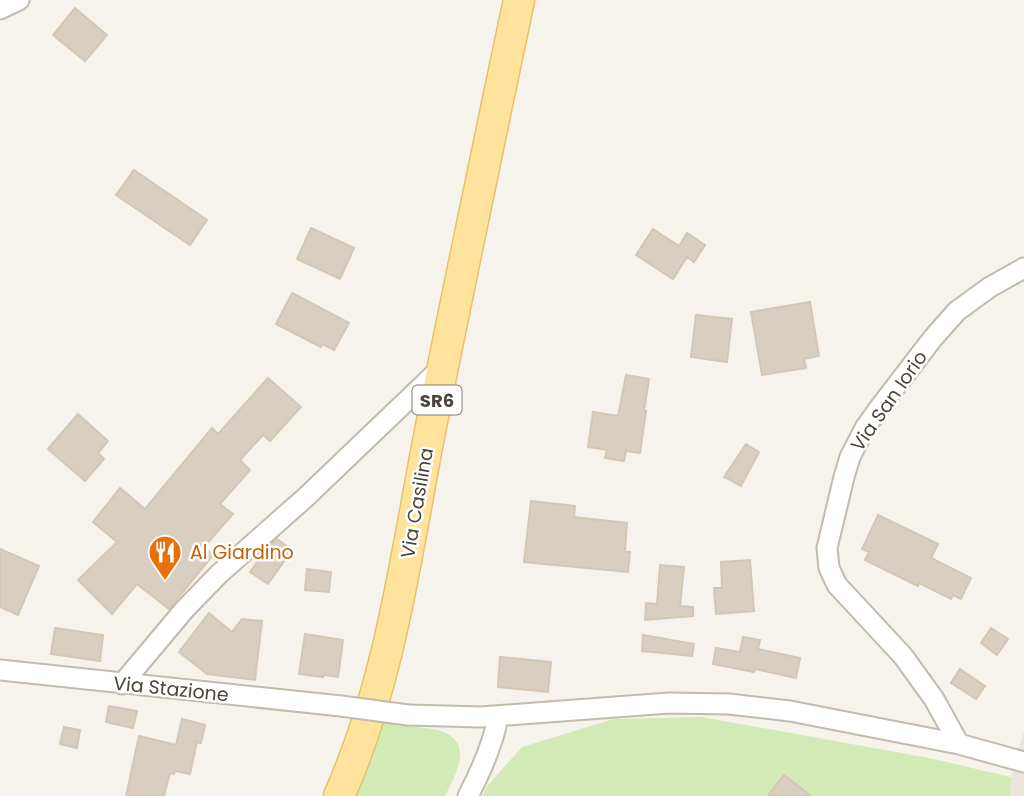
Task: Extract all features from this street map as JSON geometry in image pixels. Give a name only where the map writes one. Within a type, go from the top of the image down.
[{"type":"main road","name":"Via Casilina","points":[[339,796],[358,752],[384,665],[519,0]]},
{"type":"street","points":[[0,9],[19,0]]},
{"type":"street","name":"Via San Iorio","points":[[959,744],[934,699],[903,656],[837,585],[828,568],[827,548],[850,457],[880,407],[957,311],[990,286],[1024,268]]},
{"type":"street","points":[[122,684],[219,574],[306,497],[443,365]]},
{"type":"street","name":"Via Stazione","points":[[0,670],[408,715],[498,716],[616,706],[713,703],[790,711],[959,744],[1024,762]]},
{"type":"street","points":[[468,796],[488,752],[498,716]]},
{"type":"shaded area","points":[[1024,731],[1024,796],[1010,796],[1011,777]]},
{"type":"green space","points":[[702,717],[929,758],[1011,777],[1010,796],[482,796],[488,785],[522,747],[614,719]]},
{"type":"green space","points":[[377,722],[433,729],[446,733],[455,740],[460,756],[455,776],[445,796],[348,796]]},
{"type":"building","points":[[75,8],[107,35],[85,61],[53,35]]},
{"type":"building","points":[[134,170],[207,220],[190,245],[116,195]]},
{"type":"building","points":[[311,228],[354,248],[340,279],[297,259]]},
{"type":"building","points":[[653,229],[679,246],[687,233],[705,245],[694,262],[687,257],[673,279],[636,255]]},
{"type":"building","points":[[292,293],[349,323],[334,350],[322,344],[321,347],[276,324]]},
{"type":"building","points":[[810,302],[819,356],[804,359],[806,368],[762,375],[751,312]]},
{"type":"building","points":[[696,315],[732,319],[727,362],[691,357]]},
{"type":"building","points":[[626,375],[649,379],[640,453],[626,451],[624,461],[605,458],[607,450],[588,447],[593,412],[618,416]]},
{"type":"building","points":[[268,378],[301,407],[270,441],[263,435],[240,460],[250,470],[220,504],[233,514],[204,547],[213,555],[169,609],[137,584],[112,614],[78,580],[117,542],[93,522],[120,488],[145,509],[212,428],[218,434]]},
{"type":"building","points":[[78,414],[108,441],[98,453],[104,459],[85,481],[48,449]]},
{"type":"building","points":[[746,444],[759,452],[741,486],[724,477]]},
{"type":"building","points":[[531,501],[575,506],[574,517],[627,523],[625,552],[630,552],[628,572],[524,562]]},
{"type":"building","points":[[878,515],[938,544],[931,558],[971,578],[961,599],[953,595],[951,599],[919,583],[918,586],[865,560],[869,552],[862,549]]},
{"type":"building","points":[[277,539],[292,550],[268,584],[250,572]]},
{"type":"building","points":[[0,549],[39,566],[18,615],[0,607]]},
{"type":"building","points":[[750,560],[754,611],[716,614],[714,588],[722,588],[721,562]]},
{"type":"building","points":[[660,565],[684,567],[680,606],[693,607],[693,616],[645,620],[646,603],[657,604]]},
{"type":"building","points":[[307,569],[331,572],[329,592],[305,590]]},
{"type":"building","points":[[209,613],[232,632],[242,619],[262,621],[255,680],[207,674],[179,652]]},
{"type":"building","points":[[55,628],[103,635],[100,661],[51,654]]},
{"type":"building","points":[[991,628],[1008,639],[997,655],[981,643]]},
{"type":"building","points":[[305,634],[343,640],[338,677],[299,674]]},
{"type":"building","points":[[643,635],[694,644],[692,656],[642,651]]},
{"type":"building","points":[[743,637],[760,640],[758,649],[800,658],[796,678],[713,664],[716,648],[740,652]]},
{"type":"building","points":[[500,657],[551,662],[548,692],[498,687]]},
{"type":"building","points":[[960,669],[985,686],[976,699],[951,683]]},
{"type":"building","points":[[109,706],[137,711],[133,728],[106,722]]},
{"type":"building","points":[[182,719],[205,725],[201,743],[197,742],[190,774],[175,771],[174,774],[170,773],[164,796],[126,796],[139,736],[176,745]]},
{"type":"building","points":[[64,727],[80,730],[77,748],[60,744]]},
{"type":"building","points":[[784,775],[811,796],[768,796]]},
{"type":"place","name":"Al Giardino","points":[[165,582]]}]
